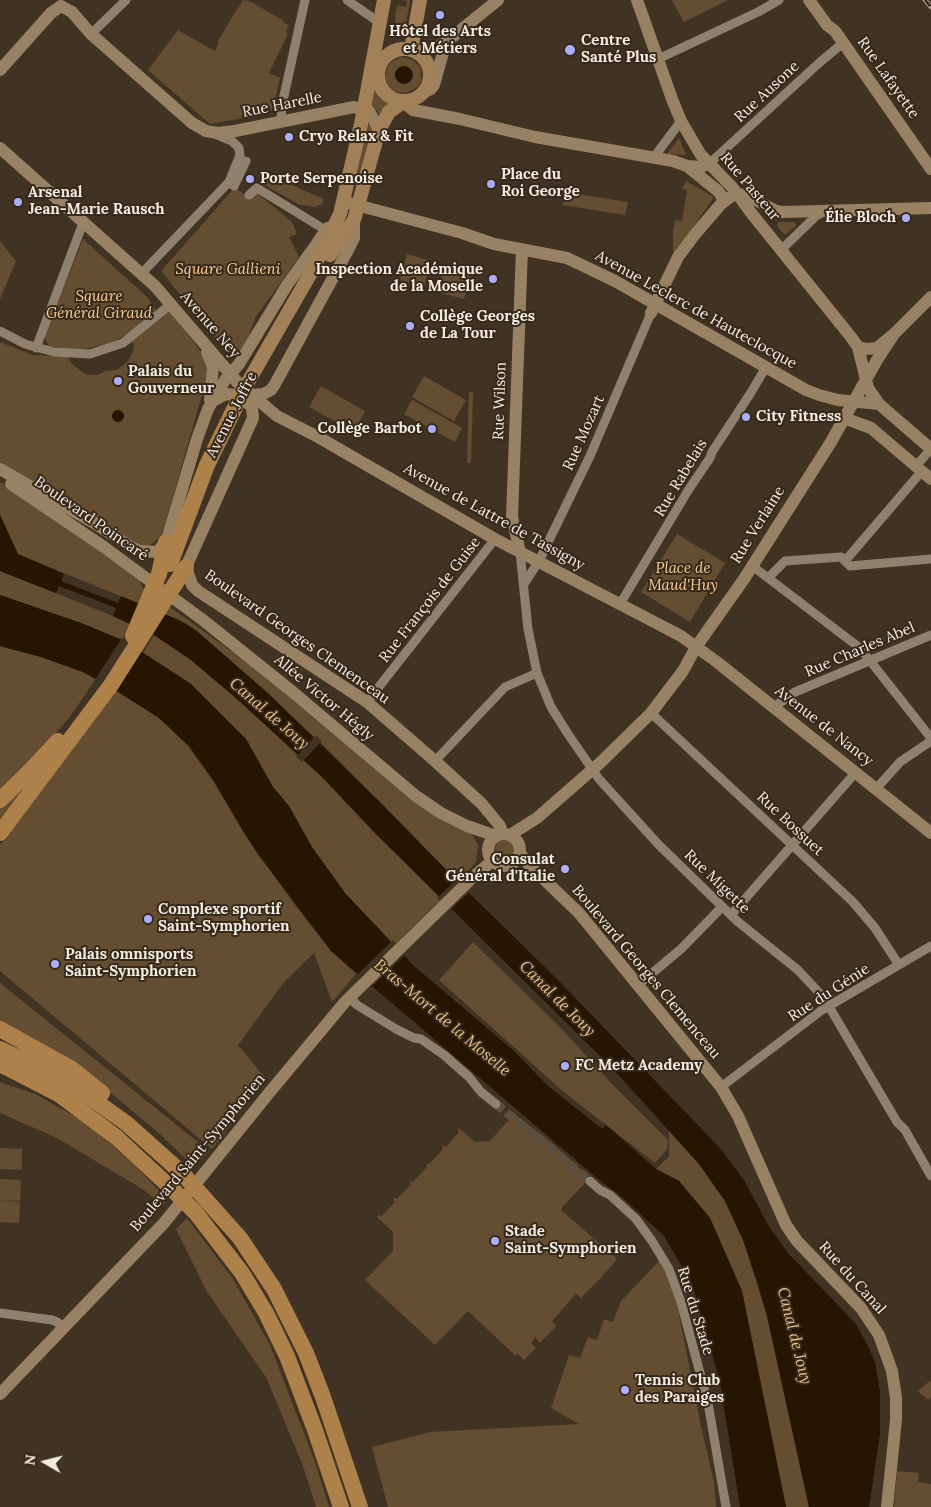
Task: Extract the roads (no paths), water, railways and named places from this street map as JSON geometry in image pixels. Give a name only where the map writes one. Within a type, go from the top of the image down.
[{"type":"highway","name":"Avenue Joffre","points":[[166,581],[207,465],[222,430],[248,398]]},
{"type":"highway","points":[[0,833],[136,640],[166,581],[166,542]]},
{"type":"highway","points":[[166,581],[186,567]]},
{"type":"highway","points":[[0,800],[91,706]]},
{"type":"highway","points":[[0,1029],[72,1070],[134,1118],[237,1226],[240,1238],[274,1289],[306,1353],[360,1507]]},
{"type":"highway","points":[[0,1048],[50,1073],[104,1106],[185,1170]]},
{"type":"highway","points":[[0,1064],[60,1096],[116,1137],[196,1214],[242,1273],[266,1313],[287,1356],[341,1507]]},
{"type":"highway","points":[[0,1077],[57,1103],[116,1137]]},
{"type":"main road","name":"Avenue Joffre","points":[[248,398],[340,214],[364,109],[375,71],[377,40],[384,0]]},
{"type":"main road","points":[[414,51],[420,0]]},
{"type":"main road","points":[[399,49],[414,51],[424,58],[429,65],[430,80],[422,94],[411,101],[403,102],[392,99],[384,94],[379,86],[375,71],[388,54],[399,49]]},
{"type":"main road","name":"Avenue Joffre","points":[[248,398],[339,239],[354,220],[379,130],[389,112],[403,102]]},
{"type":"street","points":[[91,34],[126,0]]},
{"type":"street","points":[[281,122],[282,104],[305,0]]},
{"type":"street","points":[[347,0],[380,23]]},
{"type":"street","points":[[414,51],[434,48],[446,42],[498,0]]},
{"type":"street","name":"Rue Pasteur","points":[[637,0],[681,121],[706,159],[736,193],[858,347],[868,388],[879,404]]},
{"type":"street","points":[[658,59],[758,12],[779,0]]},
{"type":"street","name":"Rue Lafayette","points":[[809,0],[827,25],[835,31]]},
{"type":"street","name":"Rue Lafayette","points":[[817,0],[843,43],[931,169]]},
{"type":"street","points":[[0,70],[59,3],[72,12],[91,34],[192,123],[232,141],[239,148],[240,155],[229,182],[141,274]]},
{"type":"street","points":[[442,115],[429,106],[422,94],[434,85],[446,42]]},
{"type":"street","name":"Rue Ausone","points":[[706,159],[843,43]]},
{"type":"street","points":[[403,102],[413,110],[526,135],[673,160],[706,159]]},
{"type":"street","name":"Rue Harelle","points":[[209,132],[235,131],[354,107],[364,109]]},
{"type":"street","points":[[364,109],[371,113],[379,130]]},
{"type":"street","points":[[654,157],[681,121]]},
{"type":"street","name":"Avenue Ney","points":[[0,148],[141,274],[171,304],[248,398],[276,416]]},
{"type":"street","points":[[687,166],[701,167],[706,159]]},
{"type":"street","points":[[673,160],[687,166],[718,191],[725,201]]},
{"type":"street","points":[[246,161],[235,180],[248,196],[257,188],[320,226]]},
{"type":"street","points":[[653,308],[678,257],[696,232],[725,201],[736,193],[756,200],[776,211],[931,208]]},
{"type":"street","name":"Avenue Leclerc de Hauteclocque","points":[[342,202],[359,205],[494,244],[571,260],[615,281],[653,308],[813,393],[849,401],[879,404]]},
{"type":"street","name":"Avenue Joffre","points":[[276,416],[262,415],[248,398],[238,366],[287,285],[316,245],[342,202]]},
{"type":"street","points":[[781,250],[816,216],[825,211]]},
{"type":"street","name":"Avenue Joffre","points":[[186,567],[248,398],[308,326],[311,316],[354,238],[354,220]]},
{"type":"street","points":[[36,348],[83,223]]},
{"type":"street","name":"Rue Wilson","points":[[520,552],[512,517],[522,249]]},
{"type":"street","points":[[923,472],[871,428],[844,418],[843,409],[865,373],[877,348],[931,297]]},
{"type":"street","points":[[0,331],[13,339],[36,348],[60,354],[90,354],[123,343],[171,304]]},
{"type":"street","name":"Rue Mozart","points":[[524,584],[539,562],[590,456],[653,308]]},
{"type":"street","points":[[865,373],[894,334]]},
{"type":"street","points":[[199,337],[211,359],[213,367],[210,405]]},
{"type":"street","points":[[858,347],[867,349],[877,348]]},
{"type":"street","name":"Rue Rabelais","points":[[620,604],[689,489],[766,367]]},
{"type":"street","points":[[210,405],[224,394],[248,398]]},
{"type":"street","name":"Avenue Joffre","points":[[166,542],[197,439],[210,405],[248,398]]},
{"type":"street","points":[[845,561],[923,472],[931,449],[879,404]]},
{"type":"street","name":"Avenue de Lattre de Tassigny","points":[[276,416],[318,437],[495,539],[678,635],[696,647]]},
{"type":"street","name":"Rue Verlaine","points":[[510,840],[592,770],[651,713],[683,672],[696,647],[744,579],[844,418]]},
{"type":"street","name":"Boulevard Poincaré","points":[[0,470],[140,551],[157,552],[166,542]]},
{"type":"street","name":"Boulevard Poincaré","points":[[0,477],[70,524],[166,581]]},
{"type":"street","name":"Rue François de Guise","points":[[367,702],[495,539]]},
{"type":"street","name":"Rue Migette","points":[[520,552],[528,629],[537,673],[559,721],[592,770],[658,844],[722,907],[808,979],[830,1006],[897,1122],[905,1130],[931,1176]]},
{"type":"street","points":[[768,578],[785,562],[841,557],[850,566],[931,560]]},
{"type":"street","points":[[751,565],[860,648],[931,739],[900,762],[876,789]]},
{"type":"street","name":"Boulevard Georges Clemenceau","points":[[186,567],[189,581],[198,591],[367,702],[482,804],[528,864],[579,913],[721,1087]]},
{"type":"street","name":"Allée Victor Hégly","points":[[166,581],[204,620],[416,796],[441,813],[467,826],[510,840]]},
{"type":"street","name":"Rue Charles Abel","points":[[774,707],[795,692],[931,635]]},
{"type":"street","name":"Avenue de Nancy","points":[[696,647],[931,833]]},
{"type":"street","points":[[435,761],[505,687],[537,673]]},
{"type":"street","name":"Rue Bossuet","points":[[651,713],[853,902],[875,928],[900,965]]},
{"type":"street","points":[[731,915],[856,772]]},
{"type":"street","name":"Allée Victor Hégly","points":[[467,826],[488,848]]},
{"type":"street","points":[[510,840],[517,860],[508,866],[500,866],[492,861],[488,848],[490,843],[510,840]]},
{"type":"street","name":"Boulevard Saint-Symphorien","points":[[0,1394],[164,1223],[269,1093],[352,995],[472,878],[492,861]]},
{"type":"street","name":"Boulevard Georges Clemenceau","points":[[508,866],[544,880]]},
{"type":"street","points":[[638,985],[681,949],[722,907]]},
{"type":"street","name":"Rue du Génie","points":[[721,1087],[822,1010],[931,946]]},
{"type":"street","points":[[352,995],[357,1005],[414,1038],[421,1039],[444,1054],[469,1077],[481,1092],[496,1104]]},
{"type":"street","name":"Rue du Canal","points":[[721,1087],[738,1116],[786,1225],[797,1241],[861,1308],[879,1335],[886,1351],[892,1371],[896,1398],[896,1420],[887,1507]]},
{"type":"street","name":"Rue du Stade","points":[[590,1181],[600,1190],[610,1195],[636,1219],[652,1240],[669,1269],[681,1302],[708,1403],[726,1507]]},
{"type":"street","points":[[0,1313],[52,1320],[58,1322],[64,1328]]},
{"type":"water","points":[[404,66],[412,71],[413,75],[408,83],[404,84],[396,79],[395,75],[400,67]]},
{"type":"water","points":[[118,410],[124,416],[118,422],[112,416]]},
{"type":"water","name":"Canal de Jouy","points":[[0,515],[18,554],[64,574],[61,581],[118,603],[121,596],[179,620],[198,632],[269,694],[558,980],[719,1147],[744,1180],[768,1225],[788,1253],[856,1324],[875,1362],[880,1391],[880,1434],[869,1507],[809,1507],[767,1316],[757,1281],[743,1240],[725,1201],[699,1164],[614,1070],[375,833],[322,777],[237,699],[191,660],[154,635],[113,616],[116,608],[59,586],[56,593],[0,571]]},
{"type":"water","name":"Bras-Mort de la Moselle","points":[[0,595],[81,623],[125,641],[191,684],[246,739],[273,787],[289,806],[312,847],[345,893],[414,966],[514,1051],[547,1085],[602,1129],[606,1125],[656,1169],[679,1181],[710,1218],[742,1291],[786,1507],[740,1507],[720,1382],[692,1284],[664,1236],[622,1197],[598,1179],[331,951],[257,853],[214,781],[189,746],[159,718],[83,672],[41,657],[0,646]]},
{"type":"tunnel","points":[[496,1104],[590,1181]]},
{"type":"railway","points":[[925,0],[931,7]]},
{"type":"place","name":"Hôtel des Arts et Métiers","points":[[440,15]]},
{"type":"place","name":"Centre Santé Plus","points":[[570,50]]},
{"type":"place","name":"Cryo Relax & Fit","points":[[289,137]]},
{"type":"place","name":"Porte Serpenoise","points":[[250,179]]},
{"type":"place","name":"Place du Roi George","points":[[491,184]]},
{"type":"place","name":"Arsenal Jean-Marie Rausch","points":[[18,202]]},
{"type":"place","name":"Élie Bloch","points":[[906,218]]},
{"type":"place","name":"Inspection Académique de la Moselle","points":[[493,279]]},
{"type":"place","name":"Collège Georges de La Tour","points":[[410,326]]},
{"type":"place","name":"Palais du Gouverneur","points":[[118,381]]},
{"type":"place","name":"City Fitness","points":[[746,417]]},
{"type":"place","name":"Collège Barbot","points":[[432,429]]},
{"type":"place","name":"Consulat Général d'Italie","points":[[565,869]]},
{"type":"place","name":"Complexe sportif Saint-Symphorien","points":[[148,919]]},
{"type":"place","name":"Palais omnisports Saint-Symphorien","points":[[55,964]]},
{"type":"place","name":"FC Metz Academy","points":[[565,1066]]},
{"type":"place","name":"Stade Saint-Symphorien","points":[[495,1241]]},
{"type":"place","name":"Tennis Club des Paraiges","points":[[625,1390]]},
{"type":"park label","name":"Square Gallieni","points":[[228,270]]},
{"type":"park label","name":"Square Général Giraud","points":[[99,306]]},
{"type":"park label","name":"Place de Maud'Huy","points":[[683,578]]}]
